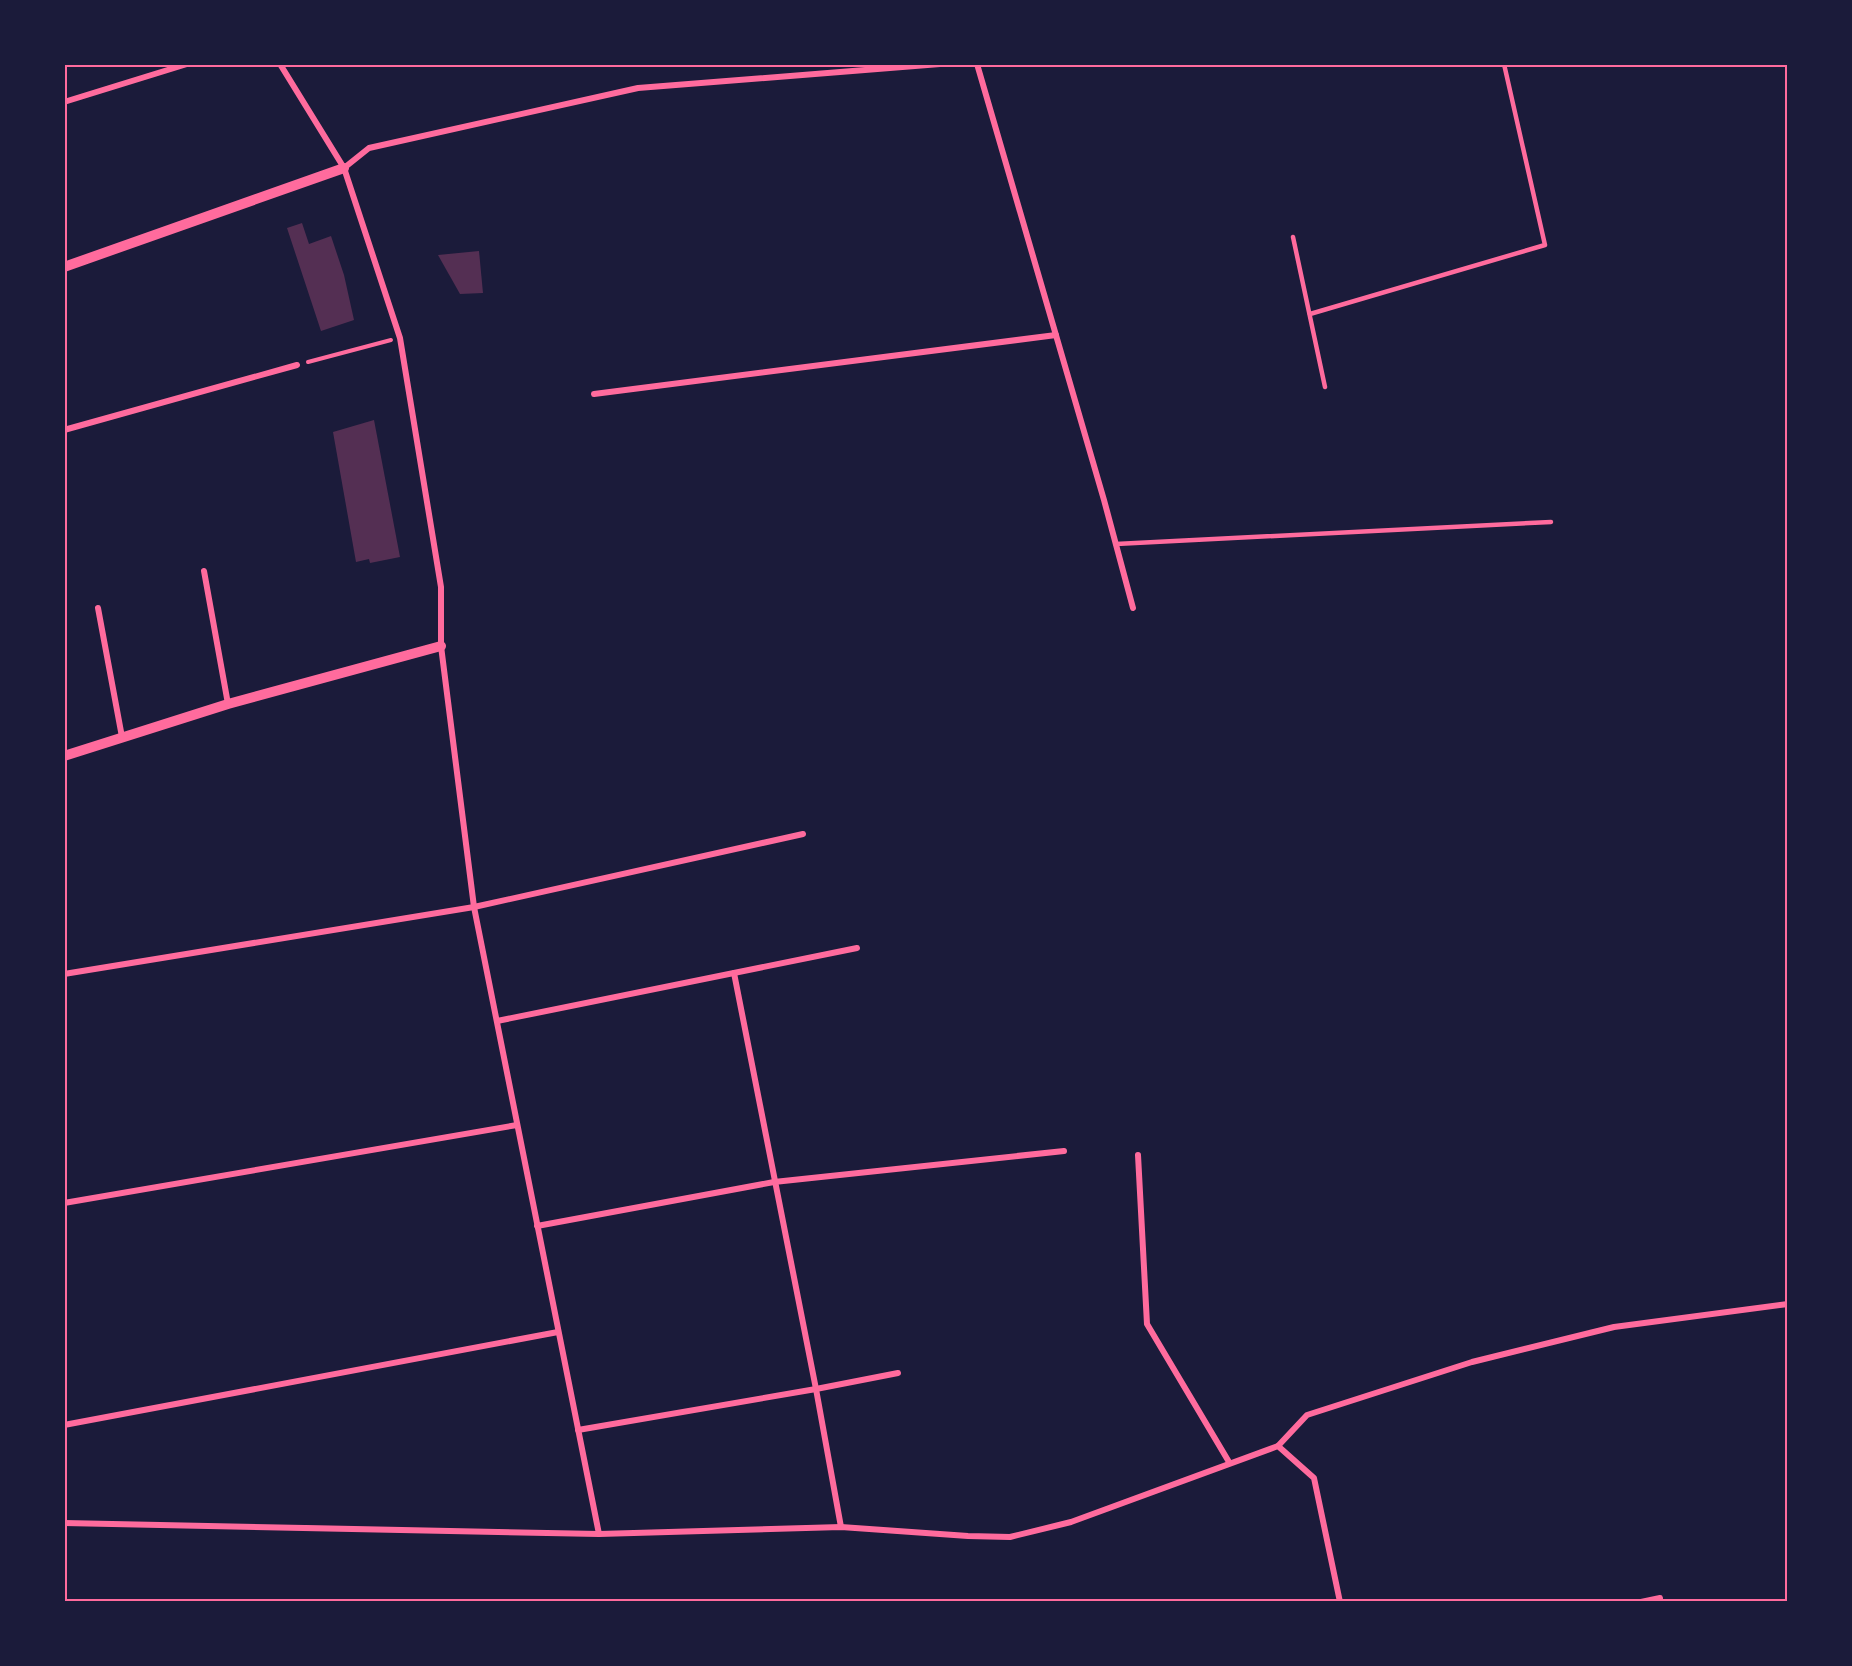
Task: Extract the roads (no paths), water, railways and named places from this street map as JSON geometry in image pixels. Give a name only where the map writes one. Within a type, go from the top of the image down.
[{"type":"street","points":[[64,102],[187,64]]},
{"type":"street","points":[[280,64],[344,168],[400,338],[441,587],[441,646],[474,907],[598,1534]]},
{"type":"street","points":[[64,267],[344,168],[369,148],[638,88],[940,64]]},
{"type":"street","points":[[977,64],[1133,608]]},
{"type":"street","points":[[594,394],[1056,335]]},
{"type":"street","points":[[64,430],[297,365]]},
{"type":"street","points":[[204,571],[228,704]]},
{"type":"street","points":[[98,608],[122,737]]},
{"type":"street","points":[[64,756],[228,704],[441,646]]},
{"type":"street","points":[[64,974],[474,907],[802,834]]},
{"type":"street","points":[[497,1021],[857,948]]},
{"type":"street","points":[[734,973],[841,1527]]},
{"type":"street","points":[[64,1203],[517,1125]]},
{"type":"street","points":[[537,1226],[774,1182],[1064,1151]]},
{"type":"street","points":[[1138,1155],[1147,1324],[1229,1462]]},
{"type":"street","points":[[64,1523],[598,1534],[841,1527],[1010,1537],[1071,1522],[1229,1462],[1278,1446],[1307,1415],[1472,1362],[1614,1327],[1788,1304]]},
{"type":"street","points":[[64,1425],[558,1332]]},
{"type":"street","points":[[578,1430],[898,1373]]},
{"type":"street","points":[[1278,1446],[1314,1478],[1340,1602]]},
{"type":"street","points":[[1641,1602],[1660,1599]]},
{"type":"lane","points":[[1310,314],[1545,245],[1504,64]]},
{"type":"lane","points":[[1293,237],[1325,387]]},
{"type":"lane","points":[[1116,544],[1551,522]]}]
